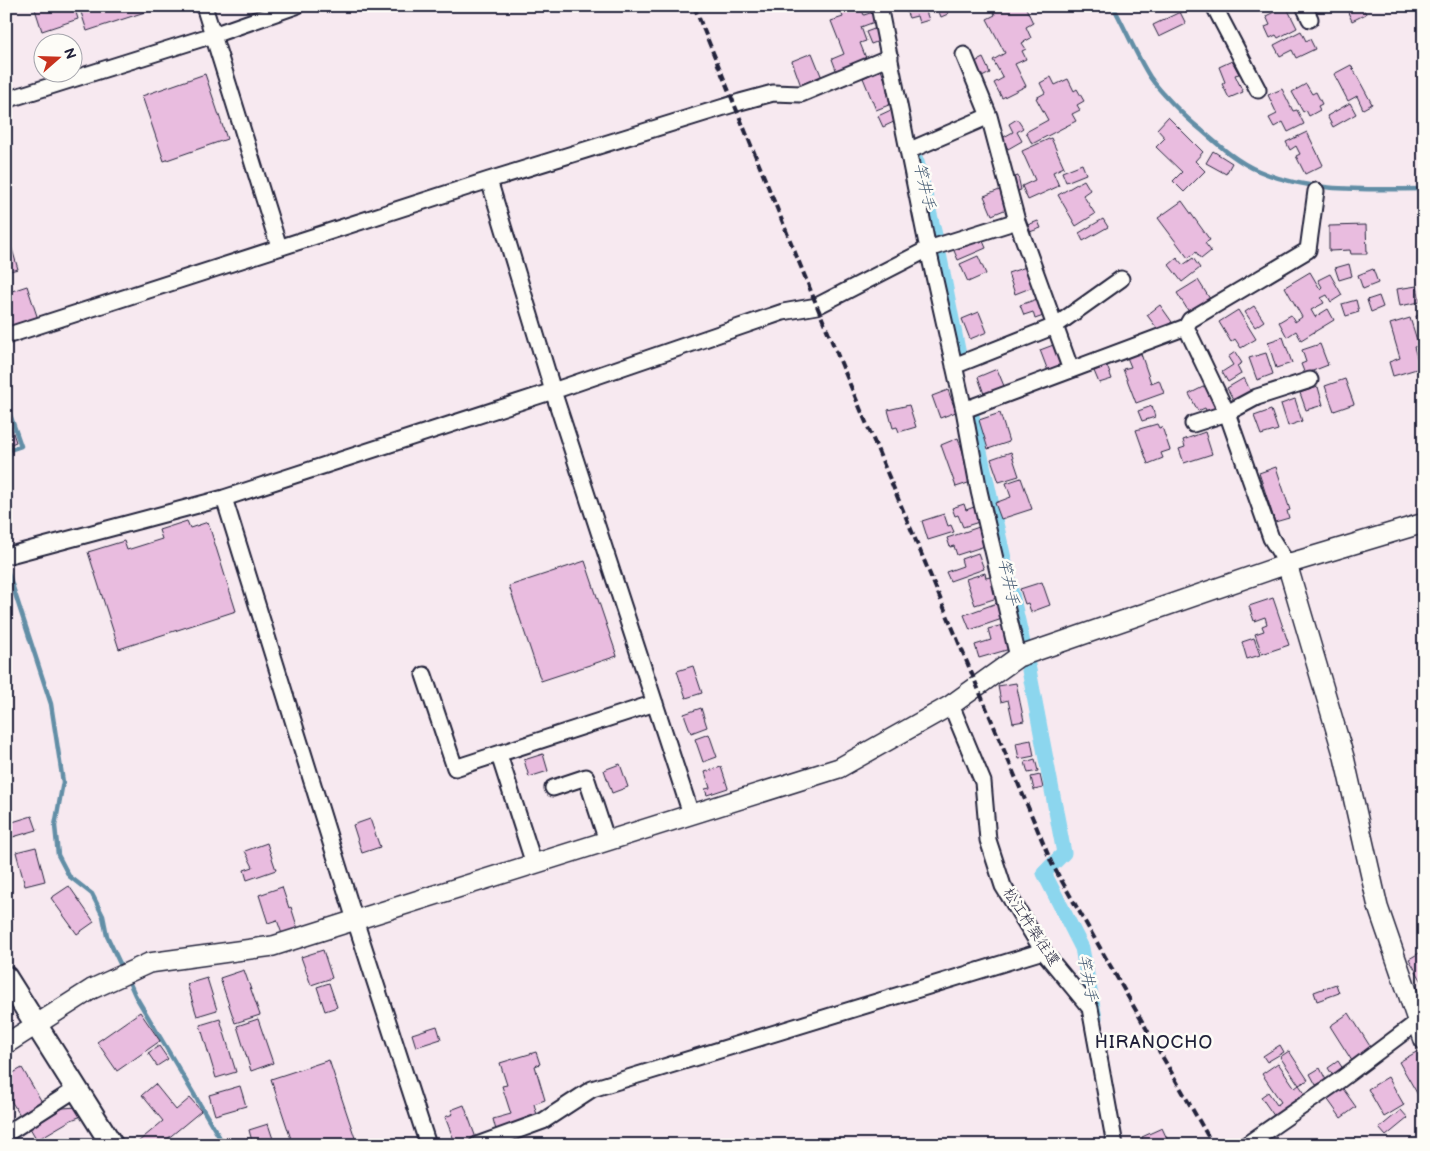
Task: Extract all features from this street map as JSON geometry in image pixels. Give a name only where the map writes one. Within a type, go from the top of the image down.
[{"type":"main road","points":[[6,977],[112,1145]]},
{"type":"street","points":[[204,6],[279,247]]},
{"type":"street","points":[[6,100],[213,35],[296,6]]},
{"type":"street","points":[[880,6],[928,249],[964,410],[979,491],[1018,657]]},
{"type":"street","points":[[1214,6],[1258,90]]},
{"type":"street","points":[[964,55],[990,116],[1017,221],[1071,370]]},
{"type":"street","points":[[6,336],[489,180],[740,102],[773,93],[801,94],[890,57]]},
{"type":"street","points":[[908,151],[990,116]]},
{"type":"street","points":[[489,180],[553,391],[691,814]]},
{"type":"street","points":[[964,410],[1186,327],[1190,320],[1308,250],[1316,191]]},
{"type":"street","points":[[6,556],[224,498],[553,391],[783,312],[817,306],[928,249],[1017,221]]},
{"type":"street","points":[[954,366],[1055,326],[1121,279]]},
{"type":"street","points":[[1186,327],[1227,412],[1271,538],[1287,564],[1344,757],[1378,906],[1420,1020],[1424,1040]]},
{"type":"street","points":[[1193,424],[1227,412],[1257,397],[1310,380]]},
{"type":"street","points":[[224,498],[355,920],[428,1145]]},
{"type":"street","points":[[6,1044],[92,989],[150,963],[273,946],[839,768],[951,705],[1018,657],[1287,564],[1424,523]]},
{"type":"street","points":[[424,675],[455,768],[655,704]]},
{"type":"street","name":"松江杵築往還","points":[[951,705],[983,782],[988,840],[1003,886],[1043,951],[1090,1008],[1115,1145]]},
{"type":"street","points":[[499,754],[534,864]]},
{"type":"street","points":[[553,788],[586,778],[606,841]]},
{"type":"street","points":[[478,1145],[543,1121],[592,1089],[1043,951]]},
{"type":"street","points":[[1246,1145],[1340,1080],[1420,1020]]},
{"type":"street","points":[[6,1134],[76,1089]]},
{"type":"building","points":[[34,6],[74,6],[78,19],[42,31]]},
{"type":"building","points":[[79,6],[163,6],[87,31]]},
{"type":"building","points":[[860,6],[864,15],[873,12],[877,21],[861,27],[866,41],[860,43],[868,63],[838,75],[832,59],[844,54],[831,21],[843,17],[839,7]]},
{"type":"building","points":[[904,6],[924,6],[929,20],[919,23],[917,16],[909,18]]},
{"type":"building","points":[[931,6],[945,6],[948,14],[941,17],[938,9],[933,11]]},
{"type":"building","points":[[991,6],[1008,6],[1008,8],[1025,6],[1033,23],[1026,27],[1031,38],[1022,43],[1026,49],[1022,51],[1026,59],[1015,64],[1026,86],[1002,98],[994,83],[1003,78],[993,60],[1005,53],[987,19],[995,15]]},
{"type":"building","points":[[1286,6],[1297,28],[1278,38],[1276,35],[1270,38],[1265,27],[1270,25],[1266,16]]},
{"type":"building","points":[[1345,6],[1362,6],[1366,14],[1352,21]]},
{"type":"building","points":[[1180,12],[1186,24],[1159,37],[1153,25]]},
{"type":"building","points":[[877,28],[882,40],[871,44],[866,32]]},
{"type":"building","points":[[1301,31],[1306,41],[1310,39],[1315,49],[1296,58],[1292,50],[1280,56],[1274,45]]},
{"type":"building","points":[[812,53],[822,78],[801,86],[792,61]]},
{"type":"building","points":[[983,58],[990,73],[982,77],[975,62]]},
{"type":"building","points":[[1232,61],[1239,74],[1235,75],[1243,92],[1229,98],[1222,84],[1225,82],[1219,67]]},
{"type":"building","points":[[1351,65],[1372,104],[1363,109],[1357,96],[1348,101],[1334,74]]},
{"type":"building","points":[[881,70],[894,103],[876,110],[863,78]]},
{"type":"building","points":[[205,74],[227,139],[164,161],[142,96]]},
{"type":"building","points":[[1051,77],[1055,85],[1068,79],[1074,91],[1077,89],[1084,101],[1077,105],[1080,110],[1072,114],[1076,121],[1032,144],[1026,132],[1048,120],[1036,98],[1045,93],[1040,83]]},
{"type":"building","points":[[1306,84],[1312,94],[1316,92],[1322,104],[1318,106],[1320,110],[1309,116],[1306,110],[1303,112],[1292,92]]},
{"type":"building","points":[[1282,89],[1293,111],[1297,110],[1304,124],[1288,132],[1283,122],[1274,127],[1269,118],[1277,114],[1268,95]]},
{"type":"building","points":[[1350,103],[1356,114],[1333,127],[1327,116]]},
{"type":"building","points":[[893,109],[898,120],[883,127],[878,116]]},
{"type":"building","points":[[1168,117],[1203,152],[1195,161],[1205,171],[1184,192],[1173,181],[1182,172],[1156,147],[1165,138],[1157,129]]},
{"type":"building","points":[[1017,119],[1023,128],[1017,132],[1022,141],[1008,149],[1002,138],[1013,132],[1009,124]]},
{"type":"building","points":[[1307,132],[1323,165],[1305,174],[1296,156],[1300,154],[1296,146],[1290,150],[1286,142]]},
{"type":"building","points":[[1051,138],[1064,167],[1053,172],[1059,186],[1028,200],[1022,186],[1035,180],[1022,151]]},
{"type":"building","points":[[1213,151],[1232,163],[1226,174],[1206,163]]},
{"type":"building","points":[[1082,164],[1086,174],[1066,182],[1062,172]]},
{"type":"building","points":[[1018,176],[1021,190],[1013,192],[1011,178]]},
{"type":"building","points":[[1084,180],[1090,190],[1083,195],[1095,214],[1076,226],[1058,195]]},
{"type":"building","points":[[1002,189],[1009,208],[992,215],[984,196]]},
{"type":"building","points":[[1182,201],[1210,240],[1205,243],[1211,251],[1201,259],[1196,252],[1188,258],[1158,218]]},
{"type":"building","points":[[1103,219],[1108,227],[1083,241],[1079,233]]},
{"type":"building","points":[[1038,221],[1041,228],[1027,233],[1025,226]]},
{"type":"building","points":[[1366,225],[1367,254],[1351,254],[1350,250],[1329,251],[1329,226]]},
{"type":"building","points":[[6,229],[18,269],[10,271],[6,260]]},
{"type":"building","points":[[980,234],[986,248],[958,260],[952,246]]},
{"type":"building","points":[[978,256],[986,274],[968,282],[960,264]]},
{"type":"building","points":[[1177,258],[1183,265],[1193,258],[1200,268],[1182,282],[1169,265]]},
{"type":"building","points":[[1349,264],[1352,276],[1339,280],[1335,268]]},
{"type":"building","points":[[1026,267],[1033,287],[1015,294],[1008,273]]},
{"type":"building","points":[[1373,269],[1378,283],[1363,289],[1358,275]]},
{"type":"building","points":[[1310,272],[1320,289],[1322,287],[1318,280],[1330,274],[1342,295],[1331,302],[1327,295],[1321,298],[1324,303],[1311,310],[1315,317],[1328,309],[1334,320],[1301,340],[1296,331],[1287,337],[1279,322],[1291,315],[1295,322],[1302,317],[1285,287]]},
{"type":"building","points":[[1198,280],[1210,299],[1189,312],[1177,293]]},
{"type":"building","points":[[27,286],[38,319],[11,328],[6,314],[6,293]]},
{"type":"building","points":[[1417,286],[1420,302],[1400,306],[1397,289]]},
{"type":"building","points":[[1379,296],[1383,307],[1371,312],[1367,300]]},
{"type":"building","points":[[1040,298],[1046,315],[1035,319],[1033,312],[1024,315],[1020,305]]},
{"type":"building","points":[[1356,300],[1359,312],[1346,316],[1342,304]]},
{"type":"building","points":[[1160,305],[1172,322],[1159,331],[1147,315]]},
{"type":"building","points":[[1254,306],[1264,321],[1255,327],[1245,312]]},
{"type":"building","points":[[1238,310],[1256,339],[1241,348],[1235,339],[1231,342],[1219,322]]},
{"type":"building","points":[[979,312],[987,332],[970,339],[962,319]]},
{"type":"building","points":[[1424,314],[1424,331],[1420,332],[1416,316]]},
{"type":"building","points":[[1410,318],[1419,346],[1414,347],[1420,368],[1393,376],[1389,362],[1400,358],[1390,324]]},
{"type":"building","points":[[1283,337],[1292,363],[1276,368],[1268,342]]},
{"type":"building","points":[[1056,344],[1064,364],[1048,371],[1040,350]]},
{"type":"building","points":[[1320,344],[1328,365],[1305,374],[1301,364],[1306,362],[1302,350]]},
{"type":"building","points":[[1140,351],[1151,383],[1159,380],[1164,393],[1136,403],[1123,369],[1131,367],[1126,355]]},
{"type":"building","points":[[1235,352],[1242,363],[1237,366],[1241,374],[1228,382],[1222,372],[1233,365],[1228,357]]},
{"type":"building","points":[[1266,353],[1273,374],[1257,380],[1249,358]]},
{"type":"building","points":[[1107,366],[1112,379],[1099,383],[1094,371]]},
{"type":"building","points":[[997,369],[1004,386],[984,394],[978,377]]},
{"type":"building","points":[[1244,378],[1251,392],[1234,401],[1227,388]]},
{"type":"building","points":[[1345,379],[1354,404],[1334,411],[1325,386]]},
{"type":"building","points":[[1207,385],[1218,407],[1207,412],[1205,408],[1198,411],[1189,394]]},
{"type":"building","points":[[1318,387],[1323,405],[1306,410],[1300,393]]},
{"type":"building","points":[[948,390],[956,412],[940,418],[932,396]]},
{"type":"building","points":[[1295,399],[1302,421],[1288,426],[1281,404]]},
{"type":"building","points":[[909,405],[916,427],[899,432],[897,427],[893,428],[888,410]]},
{"type":"building","points":[[1152,406],[1155,417],[1142,421],[1138,411]]},
{"type":"building","points":[[1271,410],[1278,430],[1261,435],[1254,416]]},
{"type":"building","points":[[6,412],[16,442],[6,446]]},
{"type":"building","points":[[1000,413],[1009,442],[988,449],[979,420]]},
{"type":"building","points":[[1157,424],[1159,428],[1162,427],[1170,450],[1161,453],[1163,458],[1148,464],[1136,430]]},
{"type":"building","points":[[1205,432],[1212,454],[1184,463],[1179,449],[1185,447],[1183,440]]},
{"type":"building","points":[[958,438],[968,466],[966,467],[971,482],[956,487],[941,445]]},
{"type":"building","points":[[1011,452],[1019,476],[999,482],[991,459]]},
{"type":"building","points":[[1276,467],[1290,510],[1287,511],[1289,518],[1275,522],[1259,473]]},
{"type":"building","points":[[1021,478],[1032,509],[1001,519],[995,503],[1011,497],[1006,483]]},
{"type":"building","points":[[964,504],[966,510],[974,507],[979,522],[963,527],[958,515],[955,516],[952,508]]},
{"type":"building","points":[[944,514],[948,526],[951,525],[954,532],[928,540],[922,521]]},
{"type":"building","points":[[187,521],[190,528],[208,522],[236,611],[119,649],[88,552],[124,541],[127,550],[162,539],[159,530]]},
{"type":"building","points":[[982,526],[988,545],[957,555],[954,546],[950,547],[947,538]]},
{"type":"building","points":[[978,553],[984,569],[950,581],[946,572],[963,566],[961,559]]},
{"type":"building","points":[[585,561],[617,656],[541,681],[509,586]]},
{"type":"building","points":[[985,573],[986,578],[990,577],[997,598],[975,605],[966,579]]},
{"type":"building","points":[[1042,582],[1050,605],[1031,612],[1028,603],[1025,604],[1020,589]]},
{"type":"building","points":[[1273,598],[1289,645],[1262,654],[1255,634],[1264,631],[1262,626],[1267,624],[1265,617],[1254,621],[1249,606]]},
{"type":"building","points":[[997,603],[1002,619],[970,630],[964,615]]},
{"type":"building","points":[[1003,625],[1010,649],[979,658],[975,645],[991,640],[988,629]]},
{"type":"building","points":[[1254,638],[1260,655],[1247,659],[1242,642]]},
{"type":"building","points":[[693,666],[702,693],[686,698],[677,671]]},
{"type":"building","points":[[1016,683],[1024,721],[1013,723],[1008,700],[1001,702],[998,686]]},
{"type":"building","points":[[701,708],[707,727],[691,733],[684,714]]},
{"type":"building","points":[[709,734],[717,757],[703,762],[695,739]]},
{"type":"building","points":[[1031,740],[1034,756],[1019,759],[1016,743]]},
{"type":"building","points":[[543,754],[548,771],[529,777],[524,760]]},
{"type":"building","points":[[1035,759],[1038,771],[1028,773],[1025,762]]},
{"type":"building","points":[[620,764],[628,787],[612,793],[604,770]]},
{"type":"building","points":[[721,767],[728,788],[707,795],[705,789],[710,788],[705,772]]},
{"type":"building","points":[[1040,775],[1043,788],[1034,790],[1031,777]]},
{"type":"building","points":[[32,816],[37,830],[6,839],[6,824]]},
{"type":"building","points":[[370,819],[380,847],[362,853],[353,825]]},
{"type":"building","points":[[267,843],[276,870],[247,880],[244,870],[253,867],[245,851]]},
{"type":"building","points":[[36,847],[45,881],[25,886],[16,852]]},
{"type":"building","points":[[69,886],[94,922],[77,934],[51,898]]},
{"type":"building","points":[[282,887],[298,929],[282,934],[277,920],[268,923],[259,895]]},
{"type":"building","points":[[323,950],[332,978],[311,985],[301,957]]},
{"type":"building","points":[[1421,952],[1424,956],[1424,985],[1409,959]]},
{"type":"building","points":[[244,970],[260,1015],[235,1023],[220,978]]},
{"type":"building","points":[[207,978],[217,1010],[197,1016],[187,984]]},
{"type":"building","points":[[329,983],[337,1007],[325,1011],[317,987]]},
{"type":"building","points":[[1336,984],[1339,993],[1317,1001],[1314,992]]},
{"type":"building","points":[[140,1012],[160,1041],[117,1071],[97,1042]]},
{"type":"building","points":[[1349,1013],[1373,1051],[1354,1064],[1330,1026]]},
{"type":"building","points":[[220,1019],[236,1072],[216,1078],[200,1025]]},
{"type":"building","points":[[258,1019],[273,1063],[251,1071],[237,1026]]},
{"type":"building","points":[[437,1026],[441,1039],[416,1047],[412,1034]]},
{"type":"building","points":[[1280,1045],[1284,1052],[1267,1062],[1263,1056]]},
{"type":"building","points":[[159,1046],[168,1059],[157,1066],[148,1053]]},
{"type":"building","points":[[1289,1051],[1308,1080],[1299,1085],[1280,1057]]},
{"type":"building","points":[[1418,1051],[1424,1061],[1424,1099],[1421,1100],[1399,1062]]},
{"type":"building","points":[[536,1052],[540,1064],[535,1066],[545,1100],[534,1104],[537,1115],[516,1122],[518,1127],[497,1134],[493,1119],[511,1114],[502,1086],[507,1085],[500,1063]]},
{"type":"building","points":[[329,1060],[356,1141],[343,1145],[293,1145],[271,1079]]},
{"type":"building","points":[[1338,1061],[1345,1072],[1335,1079],[1328,1068]]},
{"type":"building","points":[[1278,1063],[1295,1088],[1299,1085],[1308,1098],[1277,1120],[1261,1097],[1268,1092],[1277,1105],[1281,1102],[1262,1074]]},
{"type":"building","points":[[22,1068],[42,1102],[20,1115],[6,1093],[6,1077]]},
{"type":"building","points":[[1320,1068],[1326,1080],[1316,1085],[1310,1074]]},
{"type":"building","points":[[1388,1077],[1404,1105],[1384,1117],[1368,1089]]},
{"type":"building","points":[[155,1084],[176,1110],[190,1098],[201,1111],[160,1145],[140,1145],[138,1142],[163,1121],[142,1095]]},
{"type":"building","points":[[240,1086],[246,1106],[215,1115],[209,1095]]},
{"type":"building","points":[[1341,1086],[1356,1107],[1341,1118],[1326,1097]]},
{"type":"building","points":[[464,1105],[476,1138],[456,1145],[445,1117],[453,1114],[451,1110]]},
{"type":"building","points":[[77,1107],[82,1116],[71,1120],[37,1140],[30,1128],[63,1108]]},
{"type":"building","points":[[1401,1110],[1408,1118],[1386,1136],[1379,1128]]},
{"type":"building","points":[[268,1124],[274,1142],[269,1143],[270,1145],[253,1145],[249,1130]]},
{"type":"building","points":[[1162,1128],[1170,1145],[1145,1145],[1142,1137]]},
{"type":"waterway","points":[[1113,6],[1145,69],[1160,90],[1220,147],[1243,163],[1278,178],[1319,186],[1361,189],[1424,189]]},
{"type":"waterway","name":"竿井手","points":[[917,162],[937,243],[959,355]]},
{"type":"waterway","points":[[6,403],[21,446],[6,451]]},
{"type":"waterway","name":"竿井手","points":[[970,407],[1029,670],[1064,853],[1044,873],[1082,948],[1095,1018]]},
{"type":"waterway","points":[[6,566],[51,704],[63,782],[55,826],[58,855],[69,876],[92,894],[103,916],[107,936],[123,970]]},
{"type":"waterway","points":[[127,977],[135,995],[224,1145]]},
{"type":"railway","points":[[694,6],[817,306],[1052,864],[1213,1145]]},
{"type":"district","name":"HIRANOCHO","points":[[1154,1042]]}]
